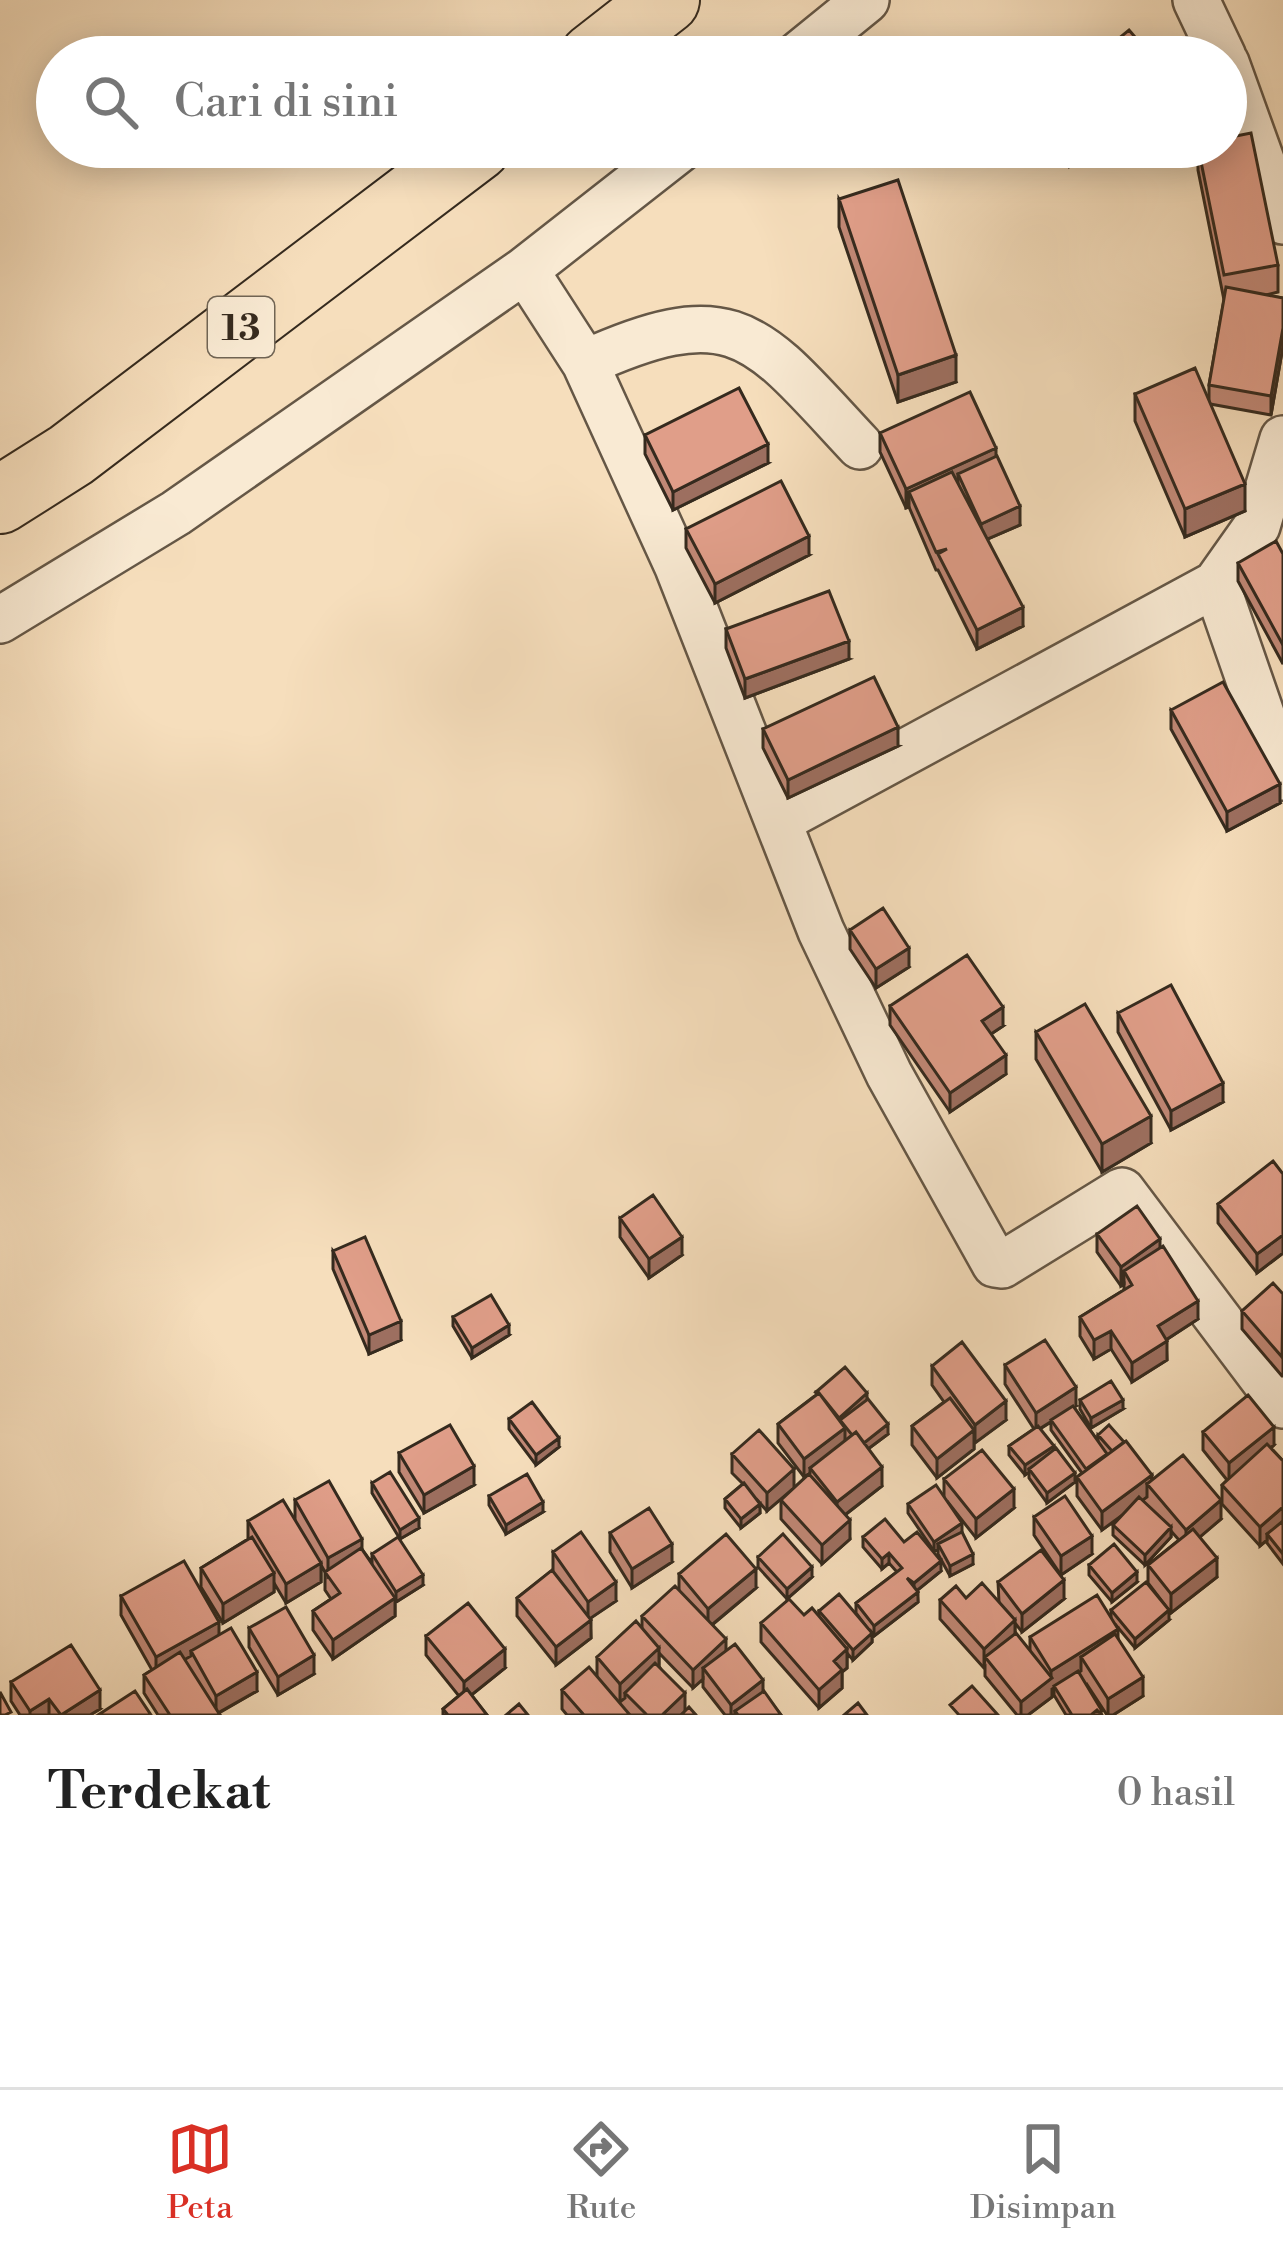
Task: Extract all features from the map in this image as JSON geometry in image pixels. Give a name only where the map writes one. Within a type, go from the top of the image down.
[{"type":"highway","points":[[620,36],[667,0]]},
{"type":"highway","name":"13","points":[[0,500],[71,455],[449,168]]},
{"type":"street","points":[[822,36],[866,0]]},
{"type":"street","points":[[1196,0],[1213,36]]},
{"type":"street","points":[[1247,121],[1283,221]]},
{"type":"street","points":[[0,620],[176,513],[525,270],[655,168]]},
{"type":"street","points":[[525,270],[585,363],[677,567],[821,931],[889,1074],[995,1264],[1001,1265],[1122,1191],[1283,1405]]},
{"type":"street","points":[[585,363],[689,326],[730,332],[779,359],[860,446]]},
{"type":"street","points":[[778,821],[1216,584],[1270,532],[1283,440]]},
{"type":"street","points":[[1216,584],[1283,777]]},
{"type":"building","points":[[1251,133],[1278,265],[1224,275],[1202,168],[1247,168],[1247,134]]},
{"type":"building","points":[[898,180],[956,355],[898,375],[839,199]]},
{"type":"building","points":[[1226,287],[1283,298],[1283,328],[1271,396],[1209,385]]},
{"type":"building","points":[[1195,368],[1245,484],[1185,509],[1135,394]]},
{"type":"building","points":[[739,388],[768,444],[673,492],[645,435]]},
{"type":"building","points":[[970,392],[996,448],[906,489],[880,433]]},
{"type":"building","points":[[997,456],[1020,506],[981,524],[958,474]]},
{"type":"building","points":[[952,472],[1023,607],[977,630],[938,554],[947,549],[936,552],[909,492]]},
{"type":"building","points":[[781,481],[809,536],[715,584],[686,529]]},
{"type":"building","points":[[1276,541],[1283,554],[1283,645],[1238,563]]},
{"type":"building","points":[[829,591],[849,641],[745,679],[726,629]]},
{"type":"building","points":[[874,677],[898,727],[788,780],[763,729]]},
{"type":"building","points":[[1223,682],[1280,784],[1227,812],[1171,710]]},
{"type":"building","points":[[883,908],[909,948],[876,969],[850,930]]},
{"type":"building","points":[[967,955],[1003,1007],[982,1021],[1006,1055],[950,1093],[890,1006]]},
{"type":"building","points":[[1171,985],[1223,1083],[1171,1111],[1118,1013]]},
{"type":"building","points":[[1085,1004],[1151,1116],[1102,1144],[1036,1032]]},
{"type":"building","points":[[1273,1161],[1283,1174],[1283,1235],[1257,1254],[1218,1204]]},
{"type":"building","points":[[653,1195],[682,1237],[649,1259],[620,1218]]},
{"type":"building","points":[[1137,1206],[1160,1239],[1121,1267],[1097,1234]]},
{"type":"building","points":[[365,1237],[401,1321],[369,1335],[333,1251]]},
{"type":"building","points":[[1163,1246],[1198,1301],[1158,1326],[1167,1341],[1132,1363],[1111,1331],[1094,1340],[1080,1317],[1132,1285],[1124,1271]]},
{"type":"building","points":[[1273,1283],[1283,1294],[1282,1357],[1242,1311]]},
{"type":"building","points":[[491,1295],[509,1325],[472,1348],[453,1317]]},
{"type":"building","points":[[1045,1340],[1076,1387],[1036,1413],[1005,1365]]},
{"type":"building","points":[[962,1342],[1006,1401],[975,1425],[932,1366]]},
{"type":"building","points":[[845,1367],[867,1393],[839,1418],[816,1392]]},
{"type":"building","points":[[1111,1381],[1123,1400],[1091,1418],[1080,1400]]},
{"type":"building","points":[[819,1393],[845,1428],[804,1459],[778,1424]]},
{"type":"building","points":[[1248,1395],[1274,1427],[1229,1463],[1203,1432]]},
{"type":"building","points":[[950,1398],[974,1430],[937,1459],[912,1426]]},
{"type":"building","points":[[868,1399],[888,1424],[864,1443],[840,1420]]},
{"type":"building","points":[[532,1402],[559,1438],[536,1455],[509,1419]]},
{"type":"building","points":[[1073,1406],[1107,1454],[1086,1469],[1051,1420]]},
{"type":"building","points":[[450,1425],[474,1466],[424,1495],[399,1453]]},
{"type":"building","points":[[1109,1425],[1124,1442],[1112,1451],[1098,1435]]},
{"type":"building","points":[[1038,1426],[1054,1446],[1025,1465],[1009,1446]]},
{"type":"building","points":[[759,1430],[794,1469],[767,1493],[732,1454]]},
{"type":"building","points":[[856,1432],[882,1467],[837,1502],[810,1468]]},
{"type":"building","points":[[1126,1441],[1152,1475],[1102,1512],[1077,1477]]},
{"type":"building","points":[[1267,1444],[1283,1461],[1283,1507],[1260,1527],[1222,1485]]},
{"type":"building","points":[[1056,1448],[1075,1473],[1047,1493],[1029,1469]]},
{"type":"building","points":[[982,1450],[1014,1489],[976,1519],[944,1479]]},
{"type":"building","points":[[1183,1455],[1221,1500],[1186,1530],[1147,1484]]},
{"type":"building","points":[[390,1472],[419,1518],[400,1530],[372,1483]]},
{"type":"building","points":[[527,1474],[543,1502],[506,1525],[489,1496]]},
{"type":"building","points":[[809,1474],[850,1520],[822,1545],[781,1500]]},
{"type":"building","points":[[329,1481],[362,1539],[328,1558],[295,1500]]},
{"type":"building","points":[[744,1483],[760,1504],[741,1519],[725,1499]]},
{"type":"building","points":[[936,1485],[962,1523],[934,1542],[908,1504]]},
{"type":"building","points":[[1065,1496],[1092,1536],[1061,1556],[1034,1517]]},
{"type":"building","points":[[1139,1497],[1171,1527],[1145,1555],[1113,1525]]},
{"type":"building","points":[[283,1500],[321,1563],[286,1584],[248,1521]]},
{"type":"building","points":[[649,1508],[672,1544],[632,1569],[610,1533]]},
{"type":"building","points":[[885,1519],[904,1542],[917,1532],[941,1561],[914,1583],[907,1578],[918,1592],[874,1626],[856,1603],[902,1568],[889,1553],[882,1559],[863,1537]]},
{"type":"building","points":[[1283,1521],[1283,1554],[1267,1534]]},
{"type":"building","points":[[1193,1529],[1217,1558],[1171,1594],[1148,1565]]},
{"type":"building","points":[[581,1532],[616,1582],[588,1602],[553,1552]]},
{"type":"building","points":[[962,1532],[973,1554],[950,1566],[938,1544]]},
{"type":"building","points":[[726,1534],[756,1569],[708,1609],[679,1574]]},
{"type":"building","points":[[783,1534],[812,1567],[787,1589],[758,1557]]},
{"type":"building","points":[[252,1537],[274,1573],[223,1604],[201,1568]]},
{"type":"building","points":[[398,1537],[423,1575],[396,1592],[372,1554]]},
{"type":"building","points":[[1114,1544],[1137,1572],[1112,1593],[1089,1565]]},
{"type":"building","points":[[361,1548],[395,1598],[333,1640],[313,1611],[340,1593],[325,1572]]},
{"type":"building","points":[[1041,1550],[1064,1580],[1022,1614],[998,1582]]},
{"type":"building","points":[[184,1561],[219,1622],[156,1657],[121,1596]]},
{"type":"building","points":[[552,1570],[591,1620],[556,1647],[517,1598]]},
{"type":"building","points":[[1146,1582],[1169,1610],[1135,1639],[1111,1610]]},
{"type":"building","points":[[982,1583],[1015,1620],[984,1649],[940,1600],[956,1586],[966,1598]]},
{"type":"building","points":[[675,1586],[726,1639],[693,1670],[642,1616]]},
{"type":"building","points":[[839,1594],[872,1633],[853,1650],[819,1611]]},
{"type":"building","points":[[1097,1595],[1118,1629],[1051,1671],[1030,1637]]},
{"type":"building","points":[[789,1599],[804,1615],[812,1608],[847,1649],[834,1661],[842,1670],[819,1690],[761,1623]]},
{"type":"building","points":[[468,1603],[505,1649],[464,1682],[426,1636]]},
{"type":"building","points":[[286,1607],[314,1655],[278,1677],[249,1628]]},
{"type":"building","points":[[636,1621],[659,1648],[620,1684],[597,1657]]},
{"type":"building","points":[[231,1628],[257,1672],[216,1696],[191,1651]]},
{"type":"building","points":[[1016,1633],[1052,1678],[1021,1702],[985,1657]]},
{"type":"building","points":[[1115,1634],[1143,1677],[1108,1699],[1081,1657]]},
{"type":"building","points":[[735,1644],[763,1680],[731,1705],[703,1668]]},
{"type":"building","points":[[71,1645],[100,1690],[61,1715],[49,1699],[30,1711],[11,1682]]},
{"type":"building","points":[[180,1652],[220,1715],[170,1715],[144,1675]]},
{"type":"building","points":[[655,1663],[685,1693],[662,1715],[647,1715],[625,1693]]},
{"type":"building","points":[[589,1667],[630,1715],[584,1715],[562,1690]]},
{"type":"building","points":[[1078,1671],[1102,1711],[1072,1715],[1054,1686]]},
{"type":"building","points":[[972,1686],[998,1715],[959,1715],[950,1705]]},
{"type":"building","points":[[467,1689],[487,1715],[448,1715],[443,1709]]},
{"type":"building","points":[[135,1691],[151,1715],[98,1715]]},
{"type":"building","points":[[764,1691],[781,1715],[738,1715],[735,1711]]},
{"type":"building","points":[[0,1692],[11,1712],[5,1715],[0,1715]]},
{"type":"building","points":[[858,1703],[867,1715],[844,1715]]},
{"type":"building","points":[[519,1704],[528,1715],[506,1715]]}]
